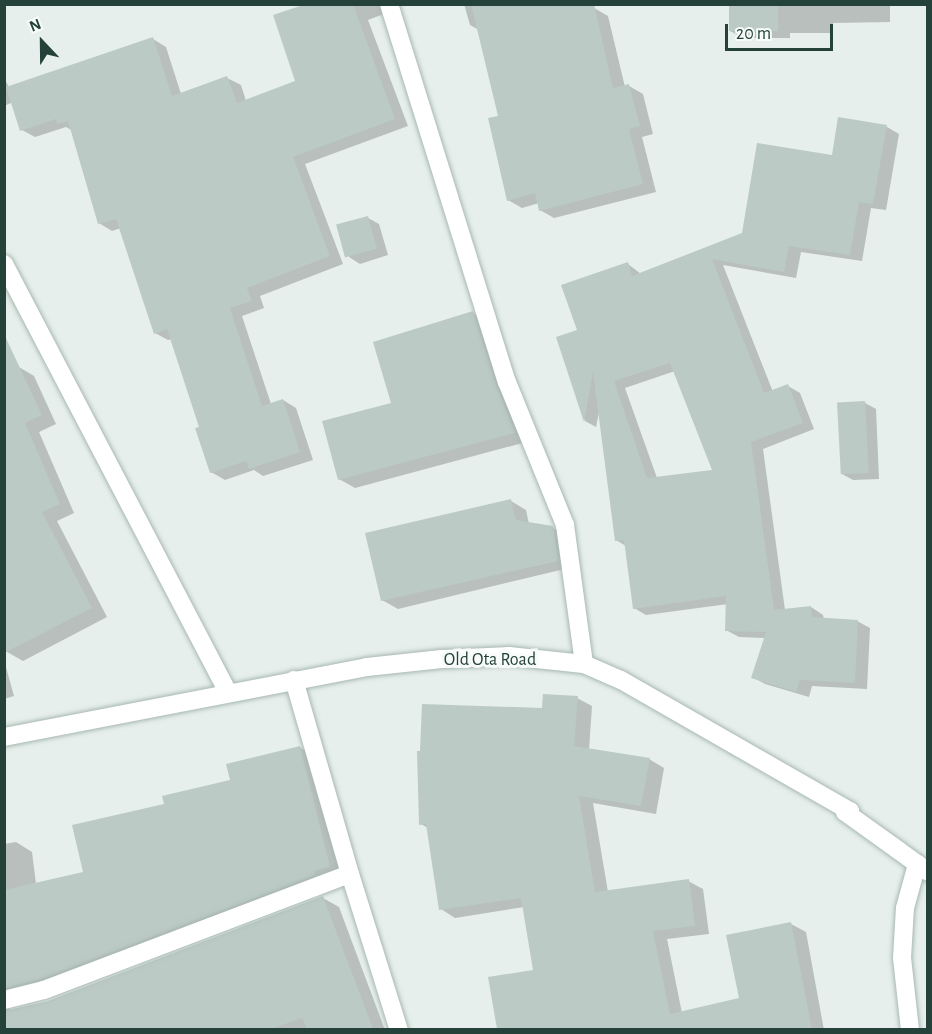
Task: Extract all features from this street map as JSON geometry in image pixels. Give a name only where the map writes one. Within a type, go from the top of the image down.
[{"type":"street","points":[[389,4],[503,372],[565,525],[584,664]]},
{"type":"street","points":[[4,264],[228,693]]},
{"type":"street","name":"Old Ota Road","points":[[4,737],[73,726],[228,693],[367,667],[442,659],[509,656],[584,664],[621,680],[850,811],[845,812],[922,868],[905,908],[902,958],[910,1029]]},
{"type":"street","points":[[294,680],[350,874],[399,1029]]},
{"type":"street","points":[[4,1000],[44,990],[350,874]]},
{"type":"building","points":[[306,4],[353,4],[395,119],[293,157],[330,256],[247,288],[252,301],[230,308],[262,406],[283,399],[300,452],[249,469],[246,461],[210,473],[195,428],[199,427],[167,329],[154,334],[116,219],[98,224],[68,121],[57,124],[56,119],[20,131],[6,87],[153,37],[172,96],[227,76],[237,103],[295,81],[273,15]]},
{"type":"building","points":[[471,4],[594,4],[613,88],[629,84],[640,126],[629,129],[643,184],[539,211],[535,193],[507,201],[488,118],[498,116]]},
{"type":"building","points":[[729,4],[778,4],[778,31],[729,31]]},
{"type":"building","points":[[838,117],[887,125],[873,204],[859,202],[850,255],[789,246],[784,272],[712,259],[764,393],[788,384],[803,423],[751,442],[774,610],[811,606],[812,617],[858,620],[855,683],[800,680],[796,692],[751,678],[766,632],[725,631],[726,596],[633,609],[624,540],[615,541],[593,372],[584,422],[556,337],[577,330],[561,285],[628,262],[632,276],[742,233],[757,143],[832,155]],"holes":[[[670,363],[712,470],[647,478],[614,381]]]},
{"type":"building","points":[[368,216],[377,249],[345,257],[336,225]]},
{"type":"building","points":[[473,311],[496,385],[515,433],[338,480],[322,421],[391,403],[373,342]]},
{"type":"building","points":[[4,334],[42,415],[25,423],[60,504],[42,512],[92,608],[4,653]]},
{"type":"building","points":[[865,401],[869,473],[841,474],[837,402]]},
{"type":"building","points":[[511,499],[516,520],[553,526],[558,561],[381,601],[365,533]]},
{"type":"building","points":[[543,694],[578,696],[574,746],[650,758],[641,806],[579,796],[595,892],[689,879],[695,926],[653,931],[670,1014],[739,998],[726,935],[791,922],[812,1029],[497,1029],[488,977],[533,970],[521,898],[439,910],[426,824],[419,825],[417,751],[420,751],[422,704],[542,708]]},
{"type":"building","points":[[300,746],[330,867],[314,871],[315,875],[41,979],[4,988],[4,890],[83,872],[72,825],[164,804],[162,796],[230,780],[226,764]]},
{"type":"building","points":[[323,896],[373,1029],[307,1029],[302,1018],[271,1029],[4,1029],[4,1011],[48,1001]]}]
